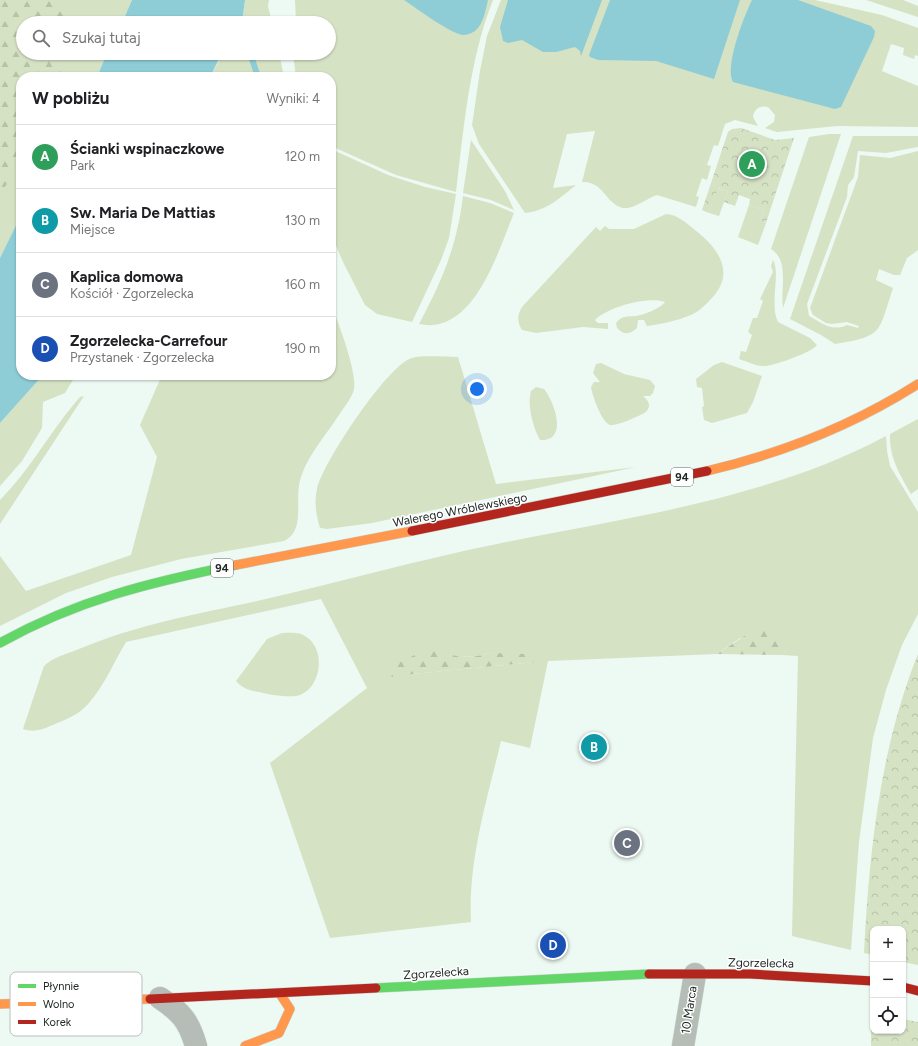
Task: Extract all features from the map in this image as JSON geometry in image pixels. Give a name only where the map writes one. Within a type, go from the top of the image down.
[{"type":"street","name":"Walerego Wróblewskiego","points":[[0,643],[51,617],[85,603],[134,586],[311,550],[534,508],[733,465],[799,445],[866,414],[918,384]]},
{"type":"street","name":"Zgorzelecka","points":[[142,999],[280,994],[550,978],[695,974],[774,974],[870,981]]},
{"type":"street","name":"10 Marca","points":[[683,1046],[695,974]]},
{"type":"street","points":[[906,988],[918,990]]},
{"type":"street","points":[[245,1046],[279,1033],[290,1009],[280,994]]},
{"type":"street","points":[[160,998],[176,1009],[187,1021],[196,1046]]},
{"type":"street","name":"Zgorzelecka","points":[[0,1004],[10,1004]]},
{"type":"green space","points":[[0,0],[132,0],[125,16],[16,16],[16,60],[104,60],[99,72],[16,72],[16,225],[0,258]]},
{"type":"green space","points":[[0,0],[51,0],[64,11],[65,16],[16,16],[16,60],[67,60],[64,72],[16,72],[16,169],[0,195]]},
{"type":"green space","points":[[245,0],[269,0],[268,6],[270,16],[243,15]]},
{"type":"green space","points":[[295,0],[493,0],[478,47],[468,94],[456,192],[396,175],[336,148],[336,72],[295,72],[294,60],[336,60],[336,16],[296,16]]},
{"type":"green space","points":[[501,0],[815,0],[882,15],[918,28],[918,56],[915,55],[914,59],[903,55],[904,48],[891,44],[882,71],[918,86],[918,127],[837,126],[777,132],[765,128],[774,122],[775,115],[768,107],[760,107],[756,110],[753,117],[758,126],[735,120],[725,124],[718,146],[714,145],[707,165],[711,166],[707,180],[702,178],[696,196],[699,197],[696,207],[657,195],[628,208],[615,204],[596,186],[590,183],[582,182],[595,131],[567,134],[553,188],[576,185],[546,207],[533,212],[525,213],[479,144],[472,125],[487,36]]},
{"type":"green space","points":[[866,0],[903,0],[918,6],[918,17]]},
{"type":"green space","points":[[219,60],[280,60],[283,72],[213,72]]},
{"type":"green space","points":[[741,128],[775,140],[794,138],[766,223],[760,221],[764,210],[749,205],[750,199],[739,195],[735,206],[724,202],[728,191],[718,188],[709,213],[702,210],[728,132],[732,129]]},
{"type":"green space","points":[[841,134],[783,308],[782,268],[777,254],[771,249],[809,137]]},
{"type":"green space","points":[[853,136],[918,136],[918,147],[886,153],[858,151],[854,177],[848,185],[847,197],[807,304],[809,316],[827,326],[837,328],[847,325],[858,328],[859,326],[847,322],[832,324],[826,323],[813,315],[810,308],[858,177],[860,155],[890,158],[918,151],[918,250],[907,258],[900,275],[894,275],[879,269],[876,280],[893,288],[881,323],[877,330],[871,335],[863,338],[835,344],[790,319]]},
{"type":"green space","points":[[471,140],[505,191],[514,210],[491,200],[463,193]]},
{"type":"green space","points":[[336,151],[388,175],[425,187],[456,194],[449,238],[441,260],[412,322],[377,314],[365,305],[336,246]]},
{"type":"green space","points":[[717,188],[728,191],[719,216],[709,213]]},
{"type":"green space","points":[[463,196],[490,203],[514,213],[491,268],[481,287],[469,304],[455,317],[438,324],[419,324],[435,293],[453,247]]},
{"type":"green space","points":[[749,205],[764,210],[760,221],[766,223],[758,245],[738,237]]},
{"type":"green space","points":[[666,214],[670,214],[681,219],[703,237],[717,253],[721,261],[723,279],[712,298],[700,309],[675,321],[647,326],[644,320],[638,320],[637,328],[629,333],[624,333],[617,328],[616,323],[618,320],[625,317],[648,313],[660,307],[665,302],[649,300],[628,304],[609,311],[595,320],[598,323],[608,323],[608,329],[583,327],[536,333],[522,330],[518,318],[522,307],[596,227],[600,231],[605,226],[609,229],[634,229]]},
{"type":"green space","points":[[773,260],[776,273],[775,307],[778,322],[810,338],[817,345],[814,348],[792,358],[767,366],[760,366],[739,359],[741,351],[746,352],[752,335],[748,332],[753,318],[757,318],[763,301],[760,299],[773,272],[771,266]]},
{"type":"green space","points":[[336,318],[350,359],[353,371],[354,389],[350,399],[313,453],[304,469],[299,486],[297,522],[295,530],[291,536],[284,541],[181,559],[112,577],[66,593],[0,626],[0,556],[26,591],[131,555],[157,457],[140,425],[160,380],[336,380]]},
{"type":"green space","points":[[428,356],[458,357],[496,484],[636,467],[372,523],[327,529],[320,528],[316,499],[317,489],[322,476],[343,438],[373,395],[401,364],[412,358]]},
{"type":"green space","points":[[722,362],[762,376],[753,402],[747,413],[712,423],[704,420],[702,388],[697,387],[696,379],[714,365]]},
{"type":"green space","points":[[601,363],[624,374],[650,380],[655,386],[653,393],[650,396],[643,396],[648,403],[649,407],[647,411],[635,418],[617,424],[610,425],[607,423],[598,408],[591,387],[594,382],[600,382],[593,373],[596,364]]},
{"type":"green space","points":[[39,380],[73,380],[65,393],[43,402],[42,428],[22,461],[0,486],[0,423]]},
{"type":"green space","points":[[536,387],[544,389],[552,402],[555,411],[557,428],[554,435],[549,439],[540,440],[533,423],[530,409],[530,397],[531,391]]},
{"type":"green space","points":[[84,396],[0,524],[0,500],[22,475],[80,397]]},
{"type":"green space","points":[[918,419],[918,489],[911,494],[899,473],[893,458],[890,434]]},
{"type":"green space","points":[[886,436],[890,466],[918,512],[918,614],[902,645],[886,690],[873,738],[859,842],[851,950],[792,936],[798,656],[783,655],[787,648],[740,638],[717,654],[548,661],[530,748],[501,741],[475,853],[472,876],[471,922],[330,938],[270,763],[367,688],[321,599],[126,642],[109,674],[89,703],[82,710],[69,718],[43,729],[31,731],[23,729],[44,666],[60,656],[122,633],[467,550],[696,504],[793,476],[840,458]],"holes":[[[436,651],[460,657],[491,653],[536,662],[412,674],[388,681]]]},
{"type":"green space","points":[[764,628],[786,642],[787,648],[783,655],[717,654],[755,629]]},
{"type":"green space","points":[[282,633],[301,634],[311,640],[316,648],[319,666],[313,684],[307,691],[300,695],[282,696],[252,691],[239,684],[236,681],[267,639]]},
{"type":"green space","points":[[436,650],[460,657],[491,653],[525,654],[537,662],[412,674],[388,682],[400,662],[419,653]]},
{"type":"green space","points":[[918,654],[918,965],[906,963],[906,926],[870,926],[870,954],[864,953],[873,839],[894,726]]},
{"type":"green space","points":[[906,1020],[918,1022],[918,1046],[871,1046],[871,1034],[906,1034]]},
{"type":"water","points":[[132,0],[245,0],[242,16],[125,16]]},
{"type":"water","points":[[404,0],[488,0],[484,17],[478,28],[471,33],[463,35],[442,26]]},
{"type":"water","points":[[508,0],[602,0],[581,56],[580,51],[575,47],[556,52],[543,52],[522,40],[508,43],[503,41],[500,27]]},
{"type":"water","points":[[610,0],[740,0],[714,79],[656,61],[598,60],[590,57],[589,55]]},
{"type":"water","points":[[752,0],[798,0],[871,26],[875,31],[874,37],[841,107],[835,109],[733,82],[731,65],[736,41],[744,17]]},
{"type":"water","points":[[104,60],[218,60],[212,72],[99,72]]},
{"type":"water","points":[[16,225],[16,380],[39,380],[0,423],[0,258]]},
{"type":"waterway","points":[[252,60],[256,72]]},
{"type":"traffic: fast","points":[[0,643],[57,615],[115,594],[174,578],[236,565]]},
{"type":"traffic: fast","points":[[376,988],[649,974]]},
{"type":"traffic: slow","points":[[707,471],[790,447],[868,413],[918,384]]},
{"type":"traffic: slow","points":[[236,565],[412,531]]},
{"type":"traffic: slow","points":[[245,1046],[279,1033],[290,1009],[280,994]]},
{"type":"traffic: slow","points":[[142,999],[150,999]]},
{"type":"traffic: slow","points":[[0,1004],[10,1004]]},
{"type":"traffic: jam","points":[[412,531],[707,471]]},
{"type":"traffic: jam","points":[[649,974],[750,974],[870,981]]},
{"type":"traffic: jam","points":[[150,999],[376,988]]},
{"type":"traffic: jam","points":[[906,988],[918,991]]},
{"type":"place","name":"Ścianki wspinaczkowe","points":[[752,164]]},
{"type":"place","name":"Sw. Maria De Mattias","points":[[594,747]]},
{"type":"place","name":"Kaplica domowa","points":[[627,843]]},
{"type":"place","name":"Zgorzelecka-Carrefour","points":[[553,945]]}]
